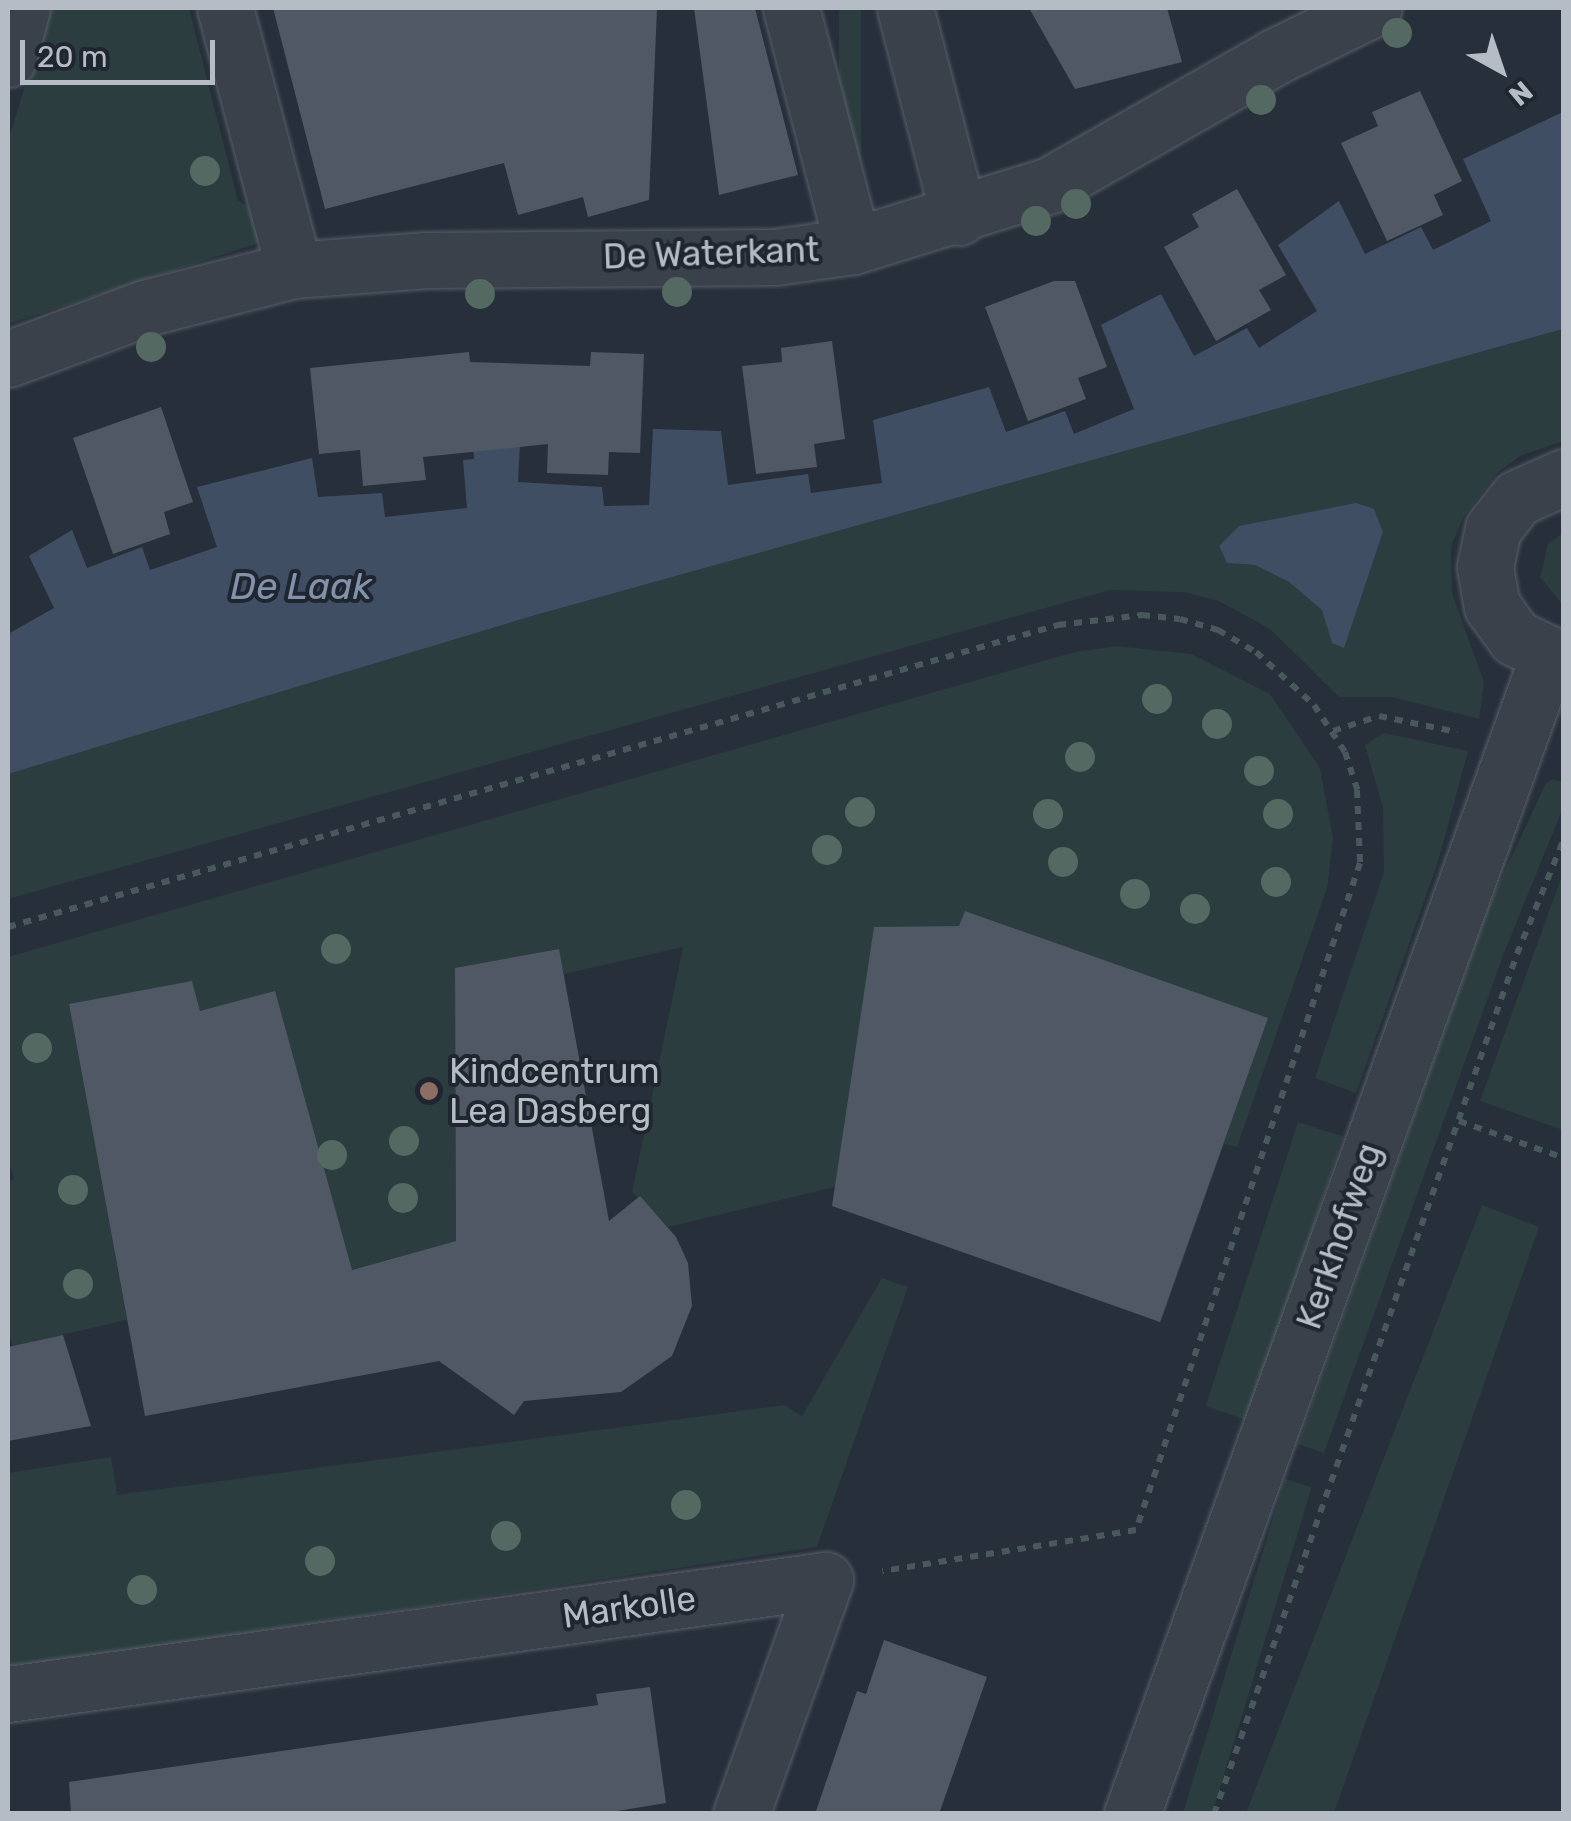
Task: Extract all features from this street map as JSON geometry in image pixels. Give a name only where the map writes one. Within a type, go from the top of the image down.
[{"type":"street","points":[[8,60],[22,8]]},
{"type":"street","points":[[225,8],[294,270]]},
{"type":"street","points":[[791,8],[853,246]]},
{"type":"street","points":[[905,8],[959,218]]},
{"type":"street","name":"De Waterkant","points":[[8,359],[144,308],[294,270],[427,260],[738,258],[853,246],[959,218],[1091,164],[1274,57],[1374,8]]},
{"type":"street","points":[[1556,659],[1514,638],[1492,606],[1485,567],[1493,529],[1517,498],[1564,476]]},
{"type":"street","name":"Kerkhofweg","points":[[1132,1814],[1512,747],[1556,659]]},
{"type":"street","points":[[741,1814],[825,1580]]},
{"type":"street","name":"Markolle","points":[[8,1694],[825,1580]]},
{"type":"path","points":[[8,927],[1102,617],[1142,614],[1218,630],[1293,684],[1333,731],[1357,790],[1360,862],[1136,1530],[825,1580]]},
{"type":"path","points":[[1333,731],[1356,720],[1400,717],[1512,747]]},
{"type":"path","points":[[1214,1814],[1459,1121],[1564,839]]},
{"type":"path","points":[[1459,1121],[1564,1158]]},
{"type":"shaded area","points":[[49,8],[189,8],[238,201],[264,216],[265,241],[8,324],[8,141]]},
{"type":"shaded area","points":[[839,8],[861,8],[861,161],[839,161]]},
{"type":"shaded area","points":[[1563,329],[1563,441],[1520,456],[1497,473],[1463,518],[1451,546],[1452,593],[1484,682],[1479,719],[1392,697],[1339,697],[1270,629],[1219,601],[1184,592],[1110,590],[8,899],[8,774],[532,616]],"holes":[[[1239,526],[1383,532],[1344,647],[1332,642],[1323,610],[1289,582],[1255,565],[1227,563],[1219,546]]]},
{"type":"shaded area","points":[[1564,533],[1563,605],[1540,577],[1548,544]]},
{"type":"shaded area","points":[[1116,646],[1191,654],[1270,694],[1320,768],[1333,839],[1327,888],[1237,1147],[1224,1144],[1161,1322],[861,1212],[1268,1019],[966,911],[959,926],[901,927],[835,1187],[668,1227],[632,1192],[683,947],[564,974],[558,949],[455,969],[456,1241],[351,1270],[200,1011],[192,982],[69,1005],[127,1320],[13,1346],[8,1329],[8,1182],[14,1179],[8,1159],[8,957],[1071,653]]},
{"type":"shaded area","points":[[1384,733],[1468,751],[1438,862],[1356,1093],[1315,1078],[1384,872],[1383,808],[1365,745]]},
{"type":"shaded area","points":[[1553,779],[1563,783],[1563,808],[1504,953],[1324,1453],[1298,1444],[1490,903],[1546,783]]},
{"type":"shaded area","points":[[1563,873],[1563,1130],[1480,1101]]},
{"type":"shaded area","points":[[1298,1122],[1343,1137],[1250,1421],[1206,1406]]},
{"type":"shaded area","points":[[1482,1205],[1539,1227],[1334,1813],[1246,1813]]},
{"type":"shaded area","points":[[882,1278],[908,1287],[817,1547],[8,1669],[8,1473],[111,1457],[117,1495],[784,1405],[802,1416]]},
{"type":"shaded area","points":[[1285,1479],[1312,1487],[1212,1814],[1183,1814]]},
{"type":"water","name":"De Laak","points":[[1563,112],[1563,329],[532,616],[8,774],[8,634],[54,608],[29,556],[72,530],[87,568],[142,547],[150,570],[217,547],[197,487],[312,458],[318,497],[382,493],[385,517],[467,508],[463,460],[474,459],[472,432],[521,426],[518,482],[602,487],[604,506],[649,505],[653,429],[721,431],[728,485],[808,474],[811,493],[882,483],[873,420],[989,387],[1006,432],[1065,411],[1074,434],[1134,409],[1101,325],[1161,294],[1194,356],[1247,328],[1259,348],[1317,311],[1278,245],[1339,201],[1365,254],[1421,227],[1433,250],[1491,221],[1463,159]]},
{"type":"water","points":[[1356,503],[1374,509],[1383,532],[1344,648],[1332,643],[1322,610],[1289,582],[1255,565],[1227,563],[1219,546],[1239,526]]},
{"type":"building","points":[[273,8],[657,8],[649,200],[588,217],[583,197],[518,215],[504,163],[325,209]]},
{"type":"building","points":[[694,8],[755,8],[798,175],[719,195]]},
{"type":"building","points":[[1029,8],[1167,8],[1182,62],[1075,89]]},
{"type":"building","points":[[1420,91],[1462,181],[1434,195],[1443,215],[1387,241],[1341,143],[1378,126],[1372,112]]},
{"type":"building","points":[[1237,189],[1286,275],[1259,290],[1271,310],[1216,341],[1164,247],[1199,227],[1192,214]]},
{"type":"building","points":[[1054,281],[1075,281],[1107,367],[1078,378],[1086,399],[1028,421],[985,307]]},
{"type":"building","points":[[832,341],[845,439],[814,444],[817,467],[756,474],[742,366],[782,362],[781,348]]},
{"type":"building","points":[[469,352],[470,362],[590,366],[591,352],[644,354],[640,453],[609,452],[608,475],[547,473],[548,444],[423,457],[426,480],[363,486],[360,450],[319,454],[310,368]]},
{"type":"building","points":[[161,407],[193,502],[164,512],[170,534],[113,554],[73,438]]},
{"type":"building","points":[[965,911],[1268,1018],[1160,1322],[832,1206],[874,927],[959,926]]},
{"type":"building","points":[[559,949],[609,1221],[640,1196],[676,1237],[688,1263],[692,1306],[672,1356],[621,1392],[524,1401],[514,1415],[439,1361],[145,1416],[69,1004],[192,981],[200,1011],[275,991],[352,1270],[456,1241],[455,968]]},
{"type":"building","points":[[63,1335],[91,1426],[8,1441],[8,1347]]},
{"type":"building","points":[[884,1640],[987,1677],[939,1814],[815,1814],[857,1691],[866,1694]]},
{"type":"building","points":[[650,1687],[666,1803],[599,1814],[71,1814],[69,1782],[598,1705],[596,1694]]},
{"type":"place","name":"Kindcentrum Lea Dasberg","points":[[429,1091]]}]
